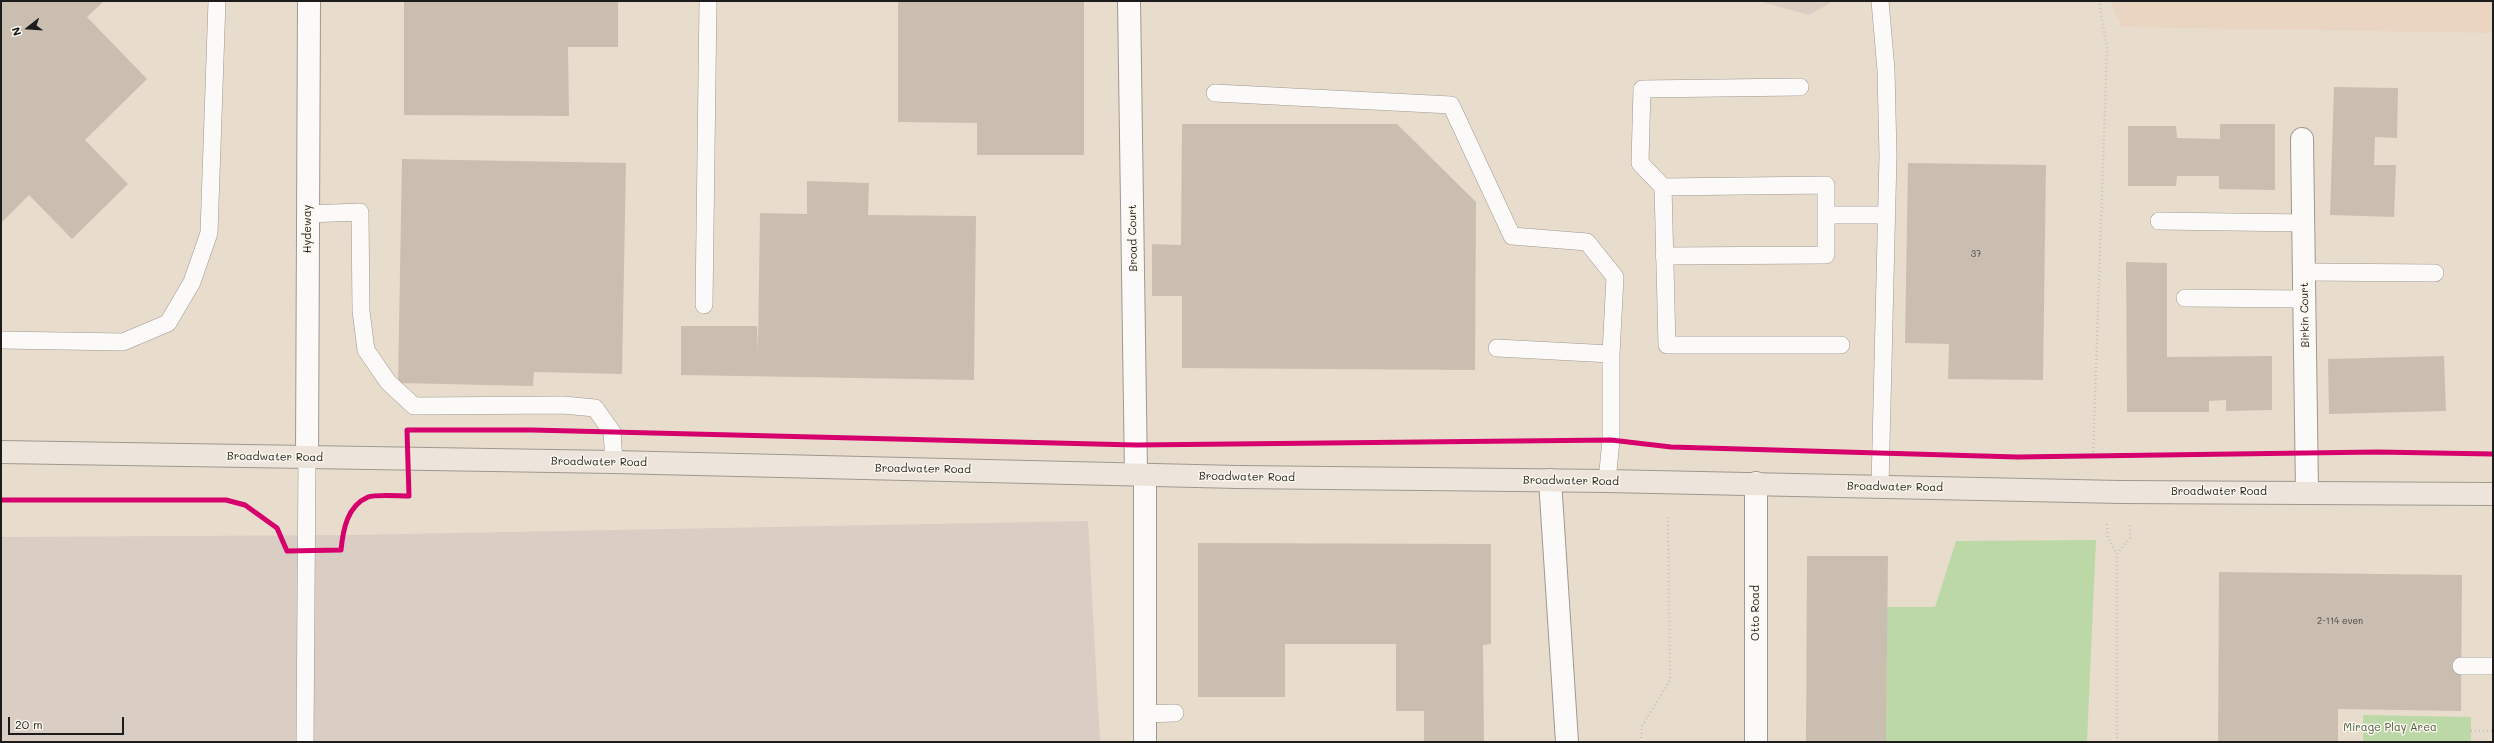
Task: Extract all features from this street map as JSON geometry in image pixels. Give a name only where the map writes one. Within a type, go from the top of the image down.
[{"type":"main road","name":"Broadwater Road","points":[[1,452],[614,462],[1141,474],[1880,486],[2120,492],[2493,494]]},
{"type":"street","name":"Hydeway","points":[[307,458],[310,1]]},
{"type":"street","name":"Broad Court","points":[[1129,1],[1141,474],[1143,714],[1145,742]]},
{"type":"street","name":"Birkin Court","points":[[2302,139],[2307,492]]},
{"type":"street","points":[[1550,480],[1567,742]]},
{"type":"street","name":"Otto Road","points":[[1756,484],[1756,742]]},
{"type":"lane","points":[[1,340],[123,342],[168,323],[192,282],[209,233],[217,1]]},
{"type":"lane","points":[[704,305],[708,1]]},
{"type":"lane","points":[[1880,1],[1886,70],[1887,215],[1880,486]]},
{"type":"lane","points":[[1800,87],[1642,89],[1640,163],[1663,187],[1667,344],[1841,345]]},
{"type":"lane","points":[[1215,93],[1451,105],[1512,236],[1587,242],[1615,277],[1611,354],[1611,440],[1607,481]]},
{"type":"lane","points":[[1663,187],[1826,185],[1826,255],[1664,256]]},
{"type":"lane","points":[[308,214],[360,212],[361,311],[366,350],[388,382],[414,406],[563,405],[594,408],[612,432],[614,462]]},
{"type":"lane","points":[[1826,215],[1887,215]]},
{"type":"lane","points":[[2159,221],[2304,223]]},
{"type":"lane","points":[[2304,272],[2435,273]]},
{"type":"lane","points":[[2185,298],[2305,299]]},
{"type":"lane","points":[[1497,348],[1611,354]]},
{"type":"lane","points":[[305,742],[307,458]]},
{"type":"lane","points":[[2461,666],[2493,666]]},
{"type":"lane","points":[[1143,714],[1175,713]]},
{"type":"path","points":[[2093,456],[2107,48],[2099,1]]},
{"type":"path","points":[[2085,456],[2101,456]]},
{"type":"path","points":[[1641,742],[1642,726],[1670,680],[1668,512]]},
{"type":"path","points":[[2106,516],[2108,538],[2117,554],[2117,742]]},
{"type":"path","points":[[2117,554],[2130,538],[2130,523]]},
{"type":"path","points":[[2471,731],[2493,731]]},
{"type":"shaded area","points":[[1759,1],[1834,1],[1809,15]]},
{"type":"shaded area","points":[[2110,1],[2493,1],[2493,33],[2122,27]]},
{"type":"shaded area","points":[[1088,521],[1100,742],[1,742],[1,537],[352,535]]},
{"type":"green space","points":[[2096,540],[2087,742],[1886,742],[1887,607],[1935,607],[1956,541]]},
{"type":"green space","name":"Mirage Play Area","points":[[2363,715],[2471,717],[2471,742],[2363,742]]},
{"type":"building","points":[[1,1],[104,1],[87,17],[147,79],[85,140],[128,184],[72,239],[29,195],[1,223]]},
{"type":"building","points":[[404,1],[618,1],[618,47],[568,47],[569,116],[404,115]]},
{"type":"building","points":[[898,1],[1084,1],[1084,155],[977,155],[977,123],[898,122]]},
{"type":"building","points":[[2334,87],[2398,88],[2397,138],[2375,137],[2374,165],[2396,165],[2394,217],[2330,215]]},
{"type":"building","points":[[1182,124],[1397,124],[1476,202],[1475,370],[1182,368],[1182,296],[1152,296],[1152,244],[1181,245]]},
{"type":"building","points":[[2220,124],[2275,124],[2275,190],[2219,189],[2219,176],[2177,176],[2176,186],[2128,186],[2128,126],[2176,126],[2177,138],[2220,139]]},
{"type":"building","points":[[402,159],[626,163],[622,374],[534,372],[533,386],[398,383]]},
{"type":"building","points":[[1908,163],[2046,165],[2043,380],[1948,379],[1949,344],[1905,343]]},
{"type":"building","points":[[807,181],[869,183],[868,215],[976,216],[974,380],[681,375],[681,326],[757,326],[758,351],[760,213],[807,214]]},
{"type":"building","points":[[2126,262],[2167,263],[2167,357],[2272,356],[2272,410],[2226,411],[2226,400],[2209,401],[2209,412],[2127,412]]},
{"type":"building","points":[[2444,356],[2446,411],[2329,414],[2328,359]]},
{"type":"building","points":[[1198,543],[1491,544],[1491,644],[1483,645],[1484,742],[1424,742],[1424,711],[1396,711],[1396,644],[1285,644],[1285,697],[1198,697]]},
{"type":"building","points":[[1807,556],[1888,556],[1886,742],[1806,742]]},
{"type":"building","points":[[2219,572],[2462,575],[2461,711],[2338,709],[2338,742],[2218,742]]},
{"type":"cycle path","points":[[1,500],[226,500],[245,505],[277,528],[287,551],[341,550],[347,519],[355,506],[361,501],[368,497],[376,496],[409,496],[407,430],[532,430],[1136,445],[1611,440],[1671,447],[2017,457],[2377,452],[2493,454]]}]
